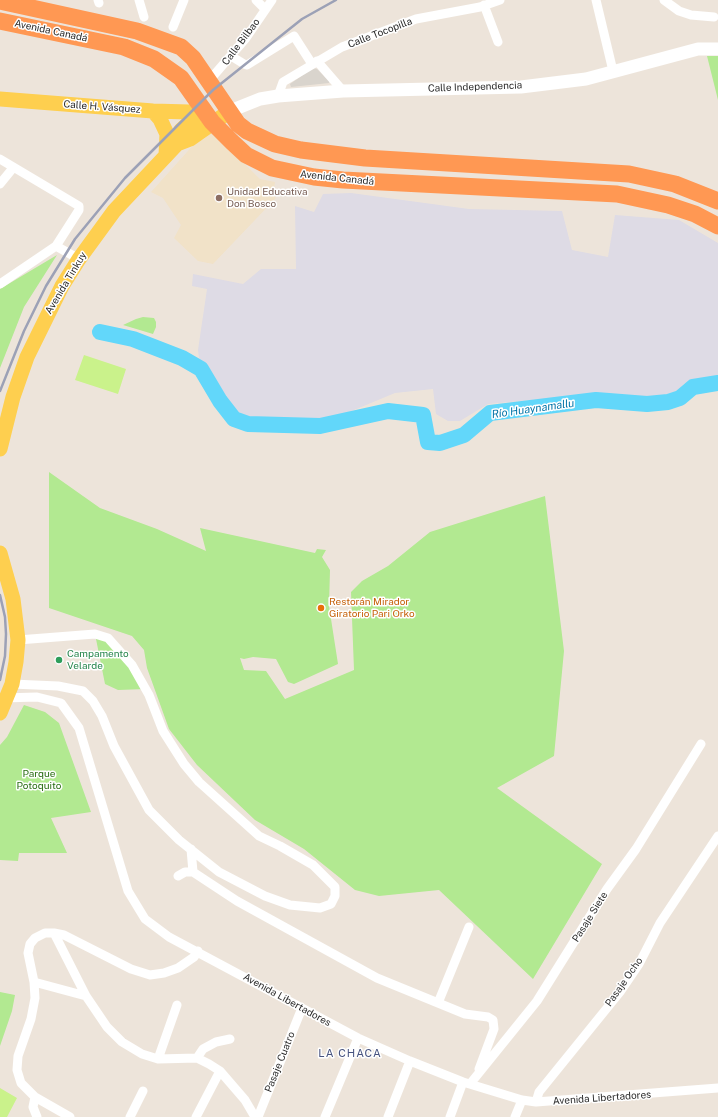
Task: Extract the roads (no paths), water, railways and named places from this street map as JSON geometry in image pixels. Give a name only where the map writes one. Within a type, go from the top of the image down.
[{"type":"highway","name":"Avenida Canadá","points":[[0,1],[138,31],[181,48],[196,63],[238,124],[247,131],[275,144],[301,150],[365,158],[628,174],[675,184],[718,201]]},
{"type":"highway","name":"Avenida Canadá","points":[[0,21],[124,47],[154,59],[181,78],[207,116],[246,155],[272,168],[292,173],[343,180],[617,194],[668,204],[695,214],[718,226]]},
{"type":"highway","points":[[181,78],[196,63]]},
{"type":"main road","name":"Avenida Tinkuy","points":[[1,441],[13,397],[27,357],[62,286],[79,259],[114,211],[177,144],[190,139],[207,116],[219,96]]},
{"type":"main road","name":"Calle H. Vásquez","points":[[0,99],[153,111],[189,112],[207,116]]},
{"type":"main road","points":[[153,111],[160,119],[167,134],[166,156]]},
{"type":"main road","name":"Avenida Tinkuy","points":[[207,116],[230,111]]},
{"type":"main road","points":[[0,553],[13,599],[18,640],[16,662],[0,713]]},
{"type":"street","points":[[139,0],[144,17]]},
{"type":"street","points":[[173,27],[184,0]]},
{"type":"street","points":[[256,0],[265,9]]},
{"type":"street","name":"Calle Bilbao","points":[[208,82],[232,56],[272,0]]},
{"type":"street","name":"Calle Tocopilla","points":[[278,96],[283,82],[342,47],[416,19],[484,5],[500,0]]},
{"type":"street","points":[[596,0],[614,71]]},
{"type":"street","points":[[664,0],[679,11],[691,15],[714,17]]},
{"type":"street","points":[[484,5],[498,42]]},
{"type":"street","points":[[232,56],[247,65],[294,36],[315,63],[343,91]]},
{"type":"street","name":"Calle Independencia","points":[[230,111],[260,99],[278,96],[343,91],[521,87],[586,79],[698,49],[718,42]]},
{"type":"street","points":[[698,49],[718,49]]},
{"type":"street","points":[[0,159],[79,206],[79,210],[56,246],[0,284]]},
{"type":"street","points":[[0,184],[13,168]]},
{"type":"street","points":[[56,246],[79,259]]},
{"type":"street","points":[[6,694],[58,686],[83,691],[93,701],[102,716],[114,746],[149,810],[191,849],[219,872],[264,896],[290,905],[320,908],[331,904],[335,896],[335,887],[313,865],[259,836],[199,782],[184,764],[163,731],[149,695],[132,665],[108,638],[95,634],[18,640]]},
{"type":"street","name":"Avenida Libertadores","points":[[6,694],[37,697],[61,703],[79,728],[128,891],[145,919],[169,936],[358,1038],[410,1061],[467,1083],[522,1100],[536,1102],[718,1088]]},
{"type":"street","name":"Pasaje Siete","points":[[450,1117],[467,1083],[478,1073],[537,1001],[607,889],[636,849],[701,744]]},
{"type":"street","name":"Pasaje Ocho","points":[[536,1102],[539,1092],[620,992],[639,964],[660,923],[718,836]]},
{"type":"street","points":[[191,849],[193,872]]},
{"type":"street","points":[[178,876],[185,872],[193,872],[237,901],[377,978],[465,1014],[488,1017],[493,1020],[494,1029],[480,1063],[478,1073]]},
{"type":"street","points":[[438,1003],[469,927]]},
{"type":"street","points":[[70,1117],[36,1097],[21,1083],[17,1070],[18,1056],[31,1019],[35,998],[34,982],[28,953],[30,944],[35,938],[44,933],[64,935],[130,969],[150,975],[164,973],[178,968],[194,957],[198,951]]},
{"type":"street","points":[[54,933],[86,996],[107,1027],[122,1042],[142,1054],[158,1059],[197,1058],[210,1064],[220,1071],[245,1100],[257,1117]]},
{"type":"street","points":[[34,982],[86,996]]},
{"type":"street","points":[[158,1059],[177,1005]]},
{"type":"street","name":"Pasaje Cuatro","points":[[257,1117],[302,1008]]},
{"type":"street","points":[[325,1117],[358,1038]]},
{"type":"street","points":[[197,1058],[203,1049],[216,1042],[230,1039]]},
{"type":"street","points":[[388,1117],[410,1061]]},
{"type":"street","points":[[196,1117],[220,1071]]},
{"type":"street","points":[[130,1117],[143,1091]]},
{"type":"street","points":[[36,1097],[33,1107],[37,1117]]},
{"type":"street","points":[[515,1117],[522,1100]]},
{"type":"waterway","name":"Río Huaynamallu","points":[[100,332],[133,339],[182,358],[201,369],[220,401],[234,419],[248,424],[320,426],[388,411],[423,415],[428,442],[440,443],[464,435],[490,413],[596,400],[647,404],[668,402],[680,398],[693,387],[718,383]]},
{"type":"railway","points":[[0,391],[24,331],[46,286],[75,239],[125,178],[213,90],[302,19],[336,0]]},
{"type":"railway","points":[[0,595],[5,617],[6,634],[5,656],[0,680]]},
{"type":"place","name":"Unidad Educativa Don Bosco","points":[[219,198]]},
{"type":"place","name":"Restorán Mirador Giratorio Pari Orko","points":[[321,608]]},
{"type":"place","name":"Campamento Velarde","points":[[59,660]]},
{"type":"district","name":"LA CHACA","points":[[350,1054]]},
{"type":"park label","name":"Parque Potoquito","points":[[39,780]]}]
